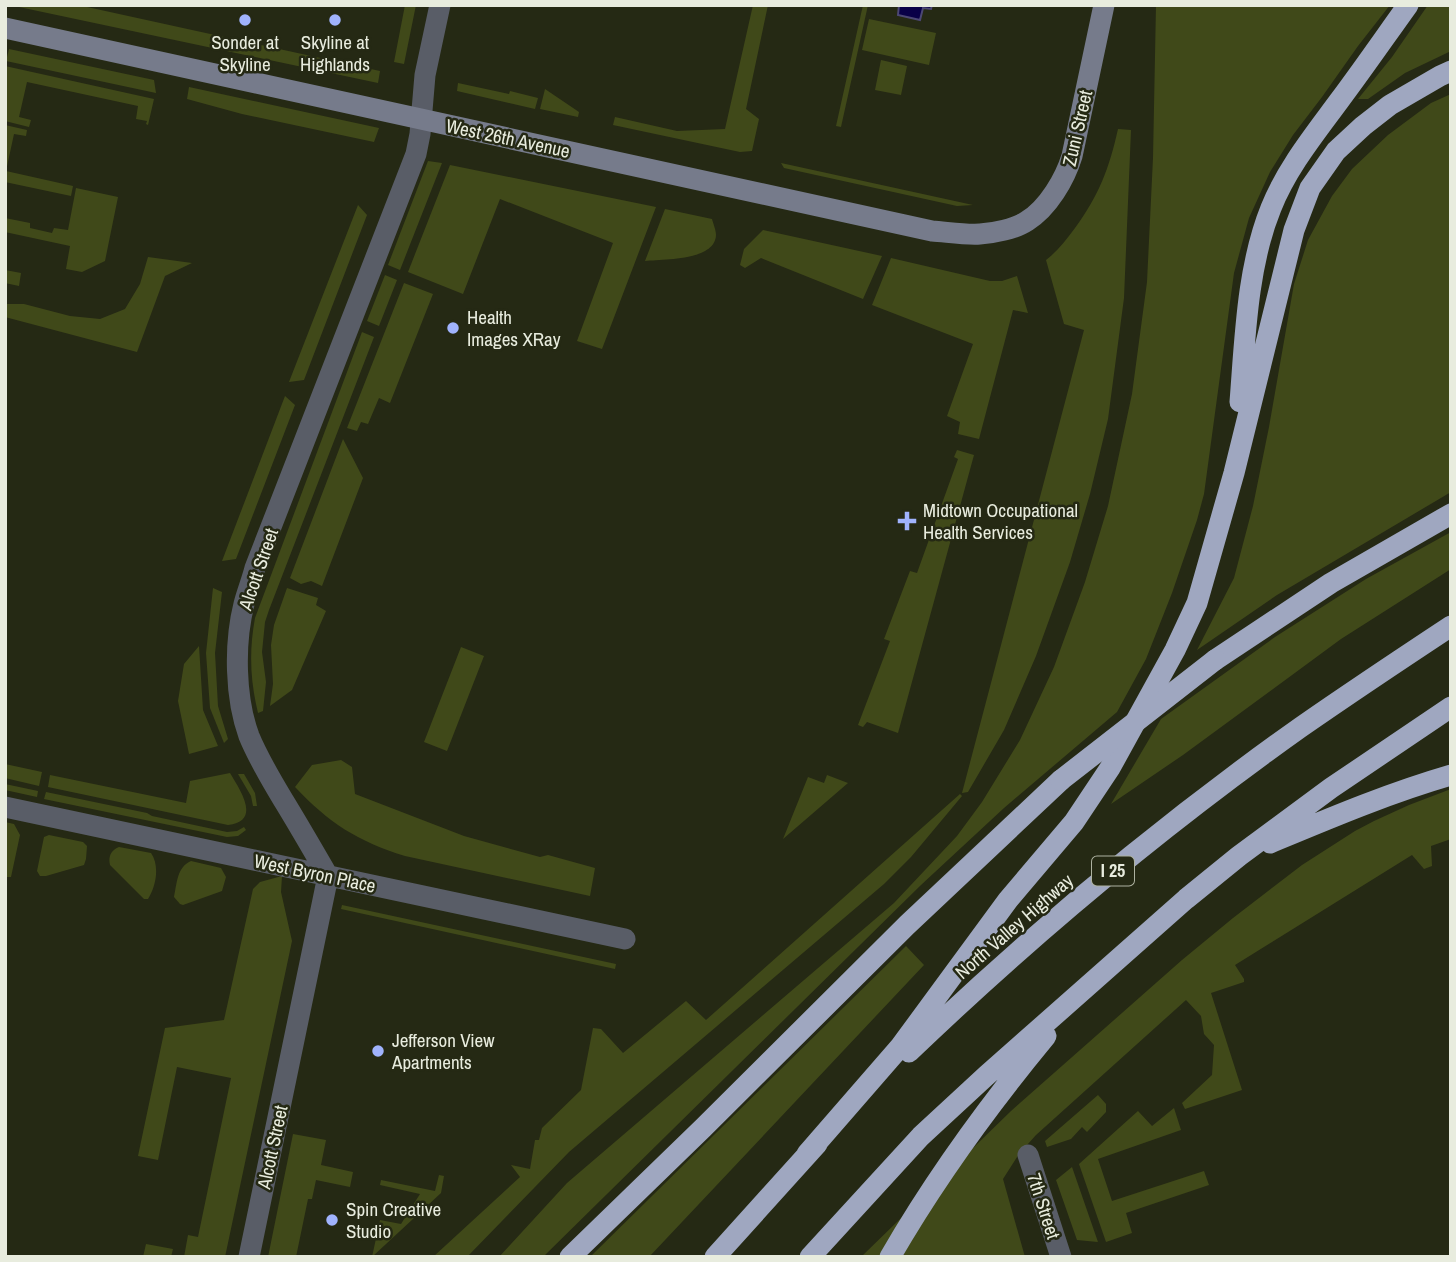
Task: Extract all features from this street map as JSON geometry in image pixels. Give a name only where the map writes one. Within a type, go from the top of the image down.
[{"type":"highway","points":[[1234,473],[1250,293],[1255,261],[1270,209],[1300,154],[1408,5]]},
{"type":"highway","points":[[807,1154],[900,1047],[1008,901],[1074,822],[1110,768],[1175,650],[1197,603],[1234,473],[1294,230],[1310,188],[1336,151],[1363,126],[1390,105],[1451,71]]},
{"type":"highway","points":[[570,1257],[907,925],[1061,780],[1215,660],[1331,583],[1451,514]]},
{"type":"highway","name":"North Valley Highway","points":[[715,1257],[807,1154],[876,1084],[935,1027],[1091,889],[1155,837],[1300,728],[1451,626]]},
{"type":"highway","points":[[810,1257],[921,1136],[1186,899],[1331,788],[1451,707]]},
{"type":"highway","points":[[1239,856],[1352,808],[1451,775]]},
{"type":"highway","points":[[890,1257],[940,1177],[1024,1064],[1087,986]]},
{"type":"street","name":"Alcott Street","points":[[249,1257],[328,876],[257,756],[248,734],[238,670],[240,624],[256,569],[414,159],[420,134],[425,75],[440,5]]},
{"type":"street","name":"Zuni Street","points":[[1012,228],[1027,221],[1042,208],[1066,174],[1104,5]]},
{"type":"street","name":"West 26th Avenue","points":[[5,28],[932,231],[980,234],[1012,228]]},
{"type":"street","name":"West Byron Place","points":[[5,807],[625,939]]},
{"type":"street","name":"7th Street","points":[[1028,1156],[1060,1257]]},
{"type":"green space","points":[[78,5],[380,71],[378,83],[19,7]]},
{"type":"green space","points":[[405,5],[416,5],[404,64],[394,62]]},
{"type":"green space","points":[[753,5],[768,5],[746,109],[759,119],[752,151],[740,152],[613,125],[615,117],[677,131],[725,129]]},
{"type":"green space","points":[[863,5],[868,5],[841,127],[836,126]]},
{"type":"green space","points":[[1156,5],[1390,5],[1293,135],[1270,172],[1249,218],[1234,273],[1204,494],[1172,593],[1146,659],[1117,712],[1004,808],[921,885],[543,1257],[499,1257],[567,1183],[894,903],[957,836],[982,802],[1020,740],[1054,667],[1085,582],[1108,506],[1132,394],[1147,282]]},
{"type":"green space","points":[[1428,5],[1451,5],[1451,51],[1405,73],[1368,99],[1358,99],[1392,57]]},
{"type":"green space","points":[[869,19],[936,33],[929,65],[862,50]]},
{"type":"green space","points":[[9,49],[154,80],[156,93],[6,61]]},
{"type":"green space","points":[[881,60],[907,66],[901,95],[875,90]]},
{"type":"green space","points":[[5,66],[154,99],[148,125],[147,121],[136,119],[138,106],[27,82],[19,117],[31,120],[29,127],[5,121]]},
{"type":"green space","points":[[458,83],[538,98],[535,109],[457,91]]},
{"type":"green space","points":[[189,87],[379,128],[374,142],[242,114],[187,99]]},
{"type":"green space","points":[[545,89],[579,112],[578,117],[540,109]]},
{"type":"green space","points":[[1451,94],[1451,492],[1277,595],[1197,650],[1234,578],[1253,506],[1294,284],[1308,240],[1332,196],[1352,169],[1388,135],[1431,103]]},
{"type":"green space","points":[[5,125],[27,130],[26,136],[14,134],[6,171],[73,186],[71,196],[5,182]]},
{"type":"green space","points":[[1118,129],[1131,130],[1124,298],[1108,419],[1070,562],[1036,656],[1004,730],[968,792],[962,793],[1084,330],[1064,324],[1046,260],[1065,241],[1091,204],[1107,169]]},
{"type":"green space","points":[[428,161],[442,163],[400,270],[388,265]]},
{"type":"green space","points":[[781,163],[973,205],[957,206],[784,168]]},
{"type":"green space","points":[[450,165],[656,207],[602,349],[577,341],[613,243],[500,199],[463,294],[408,272]]},
{"type":"green space","points":[[76,188],[118,197],[105,261],[82,272],[66,269],[70,246],[5,232],[5,218],[30,223],[30,228],[52,233],[54,228],[68,230]]},
{"type":"green space","points":[[358,205],[367,215],[304,380],[289,382]]},
{"type":"green space","points":[[665,209],[712,219],[716,235],[713,244],[707,250],[687,257],[645,261]]},
{"type":"green space","points":[[763,230],[882,256],[863,299],[761,258],[745,268],[740,265],[744,249]]},
{"type":"green space","points":[[148,257],[192,263],[165,276],[137,352],[5,317],[5,304],[24,304],[70,316],[100,319],[125,309],[140,284]]},
{"type":"green space","points":[[891,258],[990,281],[1002,281],[1017,276],[1028,313],[1013,310],[979,439],[958,434],[960,422],[947,416],[973,344],[872,305]]},
{"type":"green space","points":[[5,270],[21,273],[19,286],[5,283]]},
{"type":"green space","points":[[385,275],[397,280],[379,326],[367,321]]},
{"type":"green space","points":[[404,283],[433,294],[390,403],[379,398],[368,424],[361,422],[357,431],[347,428]]},
{"type":"green space","points":[[362,332],[374,337],[265,622],[262,652],[266,682],[263,711],[258,713],[251,666],[255,618]]},
{"type":"green space","points":[[285,396],[295,405],[236,559],[222,561]]},
{"type":"green space","points":[[343,439],[363,478],[322,586],[311,581],[301,584],[290,578]]},
{"type":"green space","points":[[957,450],[974,455],[898,733],[867,722],[863,727],[858,725],[890,641],[884,639],[910,571],[917,573],[958,459],[954,457]]},
{"type":"green space","points":[[1451,532],[1451,569],[1341,639],[1183,755],[1111,804],[1161,719],[1275,637],[1366,579]]},
{"type":"green space","points":[[213,588],[222,592],[215,653],[218,706],[228,739],[224,743],[210,708],[206,653]]},
{"type":"green space","points":[[287,588],[318,598],[316,605],[326,611],[292,690],[270,706],[273,684],[271,645],[274,625]]},
{"type":"green space","points":[[199,646],[203,710],[218,746],[189,754],[178,701],[184,664]]},
{"type":"green space","points":[[461,647],[484,656],[447,751],[424,742]]},
{"type":"green space","points":[[341,760],[352,767],[355,794],[464,836],[540,857],[548,855],[595,868],[590,896],[405,856],[358,837],[332,821],[295,787],[312,765]]},
{"type":"green space","points":[[5,764],[42,772],[39,786],[5,778]]},
{"type":"green space","points":[[230,773],[243,796],[246,811],[244,818],[228,825],[48,787],[50,775],[186,803],[190,781]]},
{"type":"green space","points":[[238,774],[244,774],[255,793],[257,806],[253,806],[251,796]]},
{"type":"green space","points":[[827,775],[848,783],[783,839],[808,777],[824,783]]},
{"type":"green space","points":[[5,784],[38,791],[37,797],[5,790]]},
{"type":"green space","points":[[1451,789],[1451,839],[1431,846],[1432,866],[1424,869],[1412,855],[1235,965],[1244,982],[1211,993],[1242,1090],[1185,1109],[1182,1103],[1212,1075],[1214,1045],[1204,1034],[1201,1016],[1186,1000],[1036,1135],[1019,1154],[1003,1179],[1025,1257],[861,1257],[1011,1111],[1233,918],[1302,865],[1355,831],[1409,805]]},
{"type":"green space","points":[[46,792],[227,832],[244,827],[246,830],[238,836],[227,837],[44,799]]},
{"type":"green space","points":[[960,794],[962,796],[911,857],[884,884],[569,1152],[467,1257],[433,1257],[520,1177],[511,1165],[530,1169],[535,1140],[539,1140],[542,1128],[581,1090],[593,1028],[601,1029],[623,1053],[686,1001],[706,1020]]},
{"type":"green space","points":[[5,822],[14,824],[20,835],[11,877],[5,877]]},
{"type":"green space","points":[[49,835],[83,842],[87,846],[84,865],[40,876],[37,871],[44,837]]},
{"type":"green space","points":[[119,847],[151,853],[154,858],[156,876],[148,899],[144,899],[110,865],[111,854]]},
{"type":"green space","points":[[191,861],[221,868],[226,877],[222,891],[183,905],[174,897],[180,871]]},
{"type":"green space","points":[[282,876],[281,892],[292,941],[225,1257],[184,1257],[188,1235],[198,1237],[231,1078],[177,1067],[158,1160],[138,1156],[165,1028],[224,1020],[253,889],[260,882]]},
{"type":"green space","points":[[342,905],[616,964],[615,969],[341,909]]},
{"type":"green space","points":[[906,946],[924,965],[649,1257],[590,1257]]},
{"type":"green space","points":[[1098,1095],[1106,1104],[1106,1112],[1087,1132],[1082,1127],[1071,1139],[1047,1147],[1045,1141]]},
{"type":"green space","points":[[1174,1108],[1181,1130],[1098,1159],[1112,1201],[1204,1171],[1209,1185],[1126,1213],[1132,1233],[1106,1242],[1079,1164],[1138,1111],[1152,1126]]},
{"type":"green space","points":[[293,1134],[326,1140],[321,1165],[353,1172],[350,1187],[316,1180],[312,1199],[308,1199],[296,1257],[268,1257]]},
{"type":"green space","points":[[1072,1167],[1098,1242],[1077,1240],[1056,1180]]},
{"type":"green space","points":[[439,1175],[444,1176],[441,1193],[372,1257],[380,1220],[401,1224],[420,1194],[380,1185],[381,1180],[435,1191]]},
{"type":"green space","points":[[146,1244],[173,1249],[171,1257],[143,1257]]},
{"type":"shaded area","points":[[899,5],[932,5],[931,9],[923,8],[920,20],[898,15]]},
{"type":"place","name":"Sonder at Skyline","points":[[245,20]]},
{"type":"place","name":"Skyline at Highlands","points":[[335,20]]},
{"type":"place","name":"Health Images XRay","points":[[453,328]]},
{"type":"place","name":"Midtown Occupational Health Services","points":[[907,521]]},
{"type":"place","name":"Jefferson View Apartments","points":[[378,1051]]},
{"type":"place","name":"Spin Creative Studio","points":[[332,1220]]}]
